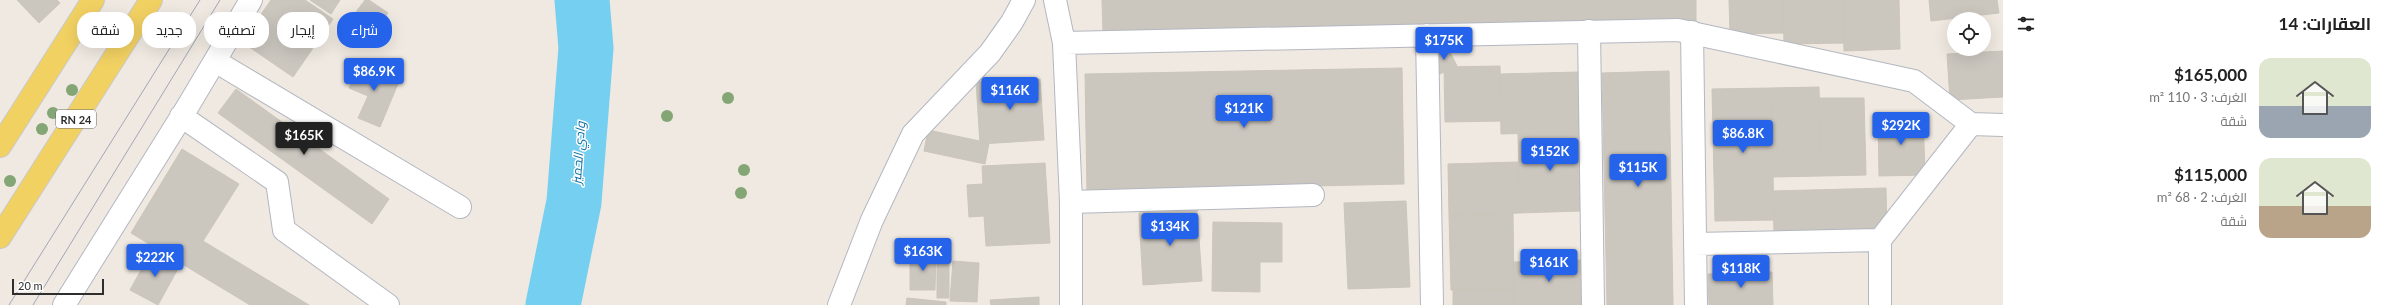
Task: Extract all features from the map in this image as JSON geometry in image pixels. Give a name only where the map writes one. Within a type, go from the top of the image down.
[{"type":"main road","points":[[0,146],[93,0]]},
{"type":"main road","name":"RN 24","points":[[0,237],[151,0]]},
{"type":"street","points":[[64,305],[251,0]]},
{"type":"street","points":[[839,305],[872,220],[913,134],[990,53],[1012,22],[1024,0]]},
{"type":"street","points":[[1055,0],[1064,42],[1071,202],[1071,305]]},
{"type":"street","points":[[1064,42],[1678,30],[1914,81],[1971,124],[2003,124]]},
{"type":"street","points":[[1589,31],[1594,305]]},
{"type":"street","points":[[1692,32],[1696,305]]},
{"type":"street","points":[[1427,35],[1432,305]]},
{"type":"street","points":[[215,61],[460,207]]},
{"type":"street","points":[[181,116],[277,182],[284,230],[388,305]]},
{"type":"street","points":[[1880,305],[1880,240],[1971,124]]},
{"type":"street","points":[[1071,202],[1313,195]]},
{"type":"street","points":[[1695,244],[1880,240]]},
{"type":"building","points":[[17,0],[57,0],[60,3],[39,23]]},
{"type":"building","points":[[271,0],[305,0],[323,12],[277,12],[277,48],[313,48],[293,77],[251,48],[269,48],[269,12],[263,12]]},
{"type":"building","points":[[310,0],[340,0],[331,14]]},
{"type":"building","points":[[365,0],[369,0],[387,12],[356,12]]},
{"type":"building","points":[[1102,0],[1696,0],[1696,22],[1103,34]]},
{"type":"building","points":[[1729,0],[1783,0],[1784,33],[1730,34]]},
{"type":"building","points":[[1783,0],[1843,0],[1844,43],[1784,44]]},
{"type":"building","points":[[1843,0],[1899,0],[1900,49],[1844,51]]},
{"type":"building","points":[[1929,0],[1997,0],[1999,13],[1947,12],[1947,19],[1931,21]]},
{"type":"building","points":[[329,16],[333,19],[329,25]]},
{"type":"building","points":[[1448,48],[1457,66],[1440,74],[1431,55]]},
{"type":"building","points":[[2003,51],[2003,97],[1950,100],[1947,56],[1991,56],[1991,52]]},
{"type":"building","points":[[360,62],[400,79],[380,127],[358,118],[368,96],[349,88]]},
{"type":"building","points":[[1500,66],[1501,121],[1445,122],[1444,67]]},
{"type":"building","points":[[1402,68],[1404,184],[1087,191],[1085,74]]},
{"type":"building","points":[[1669,71],[1673,305],[1607,305],[1602,73]]},
{"type":"building","points":[[1578,72],[1579,132],[1501,134],[1500,74]]},
{"type":"building","points":[[1040,79],[1044,140],[980,144],[976,82]]},
{"type":"building","points":[[1819,87],[1821,176],[1773,177],[1771,88]]},
{"type":"building","points":[[1771,88],[1774,220],[1715,221],[1712,89]]},
{"type":"building","points":[[236,89],[389,199],[372,224],[218,113]]},
{"type":"building","points":[[1819,98],[1864,98],[1866,175],[1821,176]]},
{"type":"building","points":[[1923,115],[1925,175],[1879,176],[1878,116]]},
{"type":"building","points":[[928,130],[989,143],[985,164],[924,151]]},
{"type":"building","points":[[1579,132],[1581,211],[1520,213],[1518,134]]},
{"type":"building","points":[[182,149],[239,184],[203,241],[309,305],[250,305],[131,233]]},
{"type":"building","points":[[1519,162],[1520,213],[1449,215],[1448,164]]},
{"type":"building","points":[[1045,163],[1050,243],[986,246],[984,216],[969,217],[967,185],[983,184],[982,166]]},
{"type":"building","points":[[1886,188],[1887,231],[1774,233],[1773,191]]},
{"type":"building","points":[[1406,201],[1410,287],[1348,289],[1344,203]]},
{"type":"building","points":[[1197,210],[1202,281],[1143,285],[1139,213]]},
{"type":"building","points":[[1513,213],[1514,289],[1451,290],[1449,215]]},
{"type":"building","points":[[1213,222],[1282,223],[1282,262],[1260,262],[1260,292],[1212,291]]},
{"type":"building","points":[[152,250],[180,265],[158,305],[130,290]]},
{"type":"building","points":[[910,254],[936,254],[935,290],[910,290]]},
{"type":"building","points":[[1583,260],[1584,305],[1514,305],[1513,262]]},
{"type":"building","points":[[937,261],[949,261],[949,298],[937,298]]},
{"type":"building","points":[[953,261],[979,263],[977,302],[950,301]]},
{"type":"building","points":[[1772,272],[1773,305],[1709,305],[1708,274]]},
{"type":"building","points":[[1514,289],[1514,305],[1453,305],[1453,290]]},
{"type":"building","points":[[1039,297],[1039,305],[991,305],[990,300]]},
{"type":"building","points":[[907,298],[946,302],[946,305],[906,305]]},
{"type":"waterway","name":"وادي الحميز","points":[[553,305],[574,202],[586,48],[582,0]]},
{"type":"tram line","points":[[9,305],[200,0]]},
{"type":"tram line","points":[[33,305],[220,0]]}]
